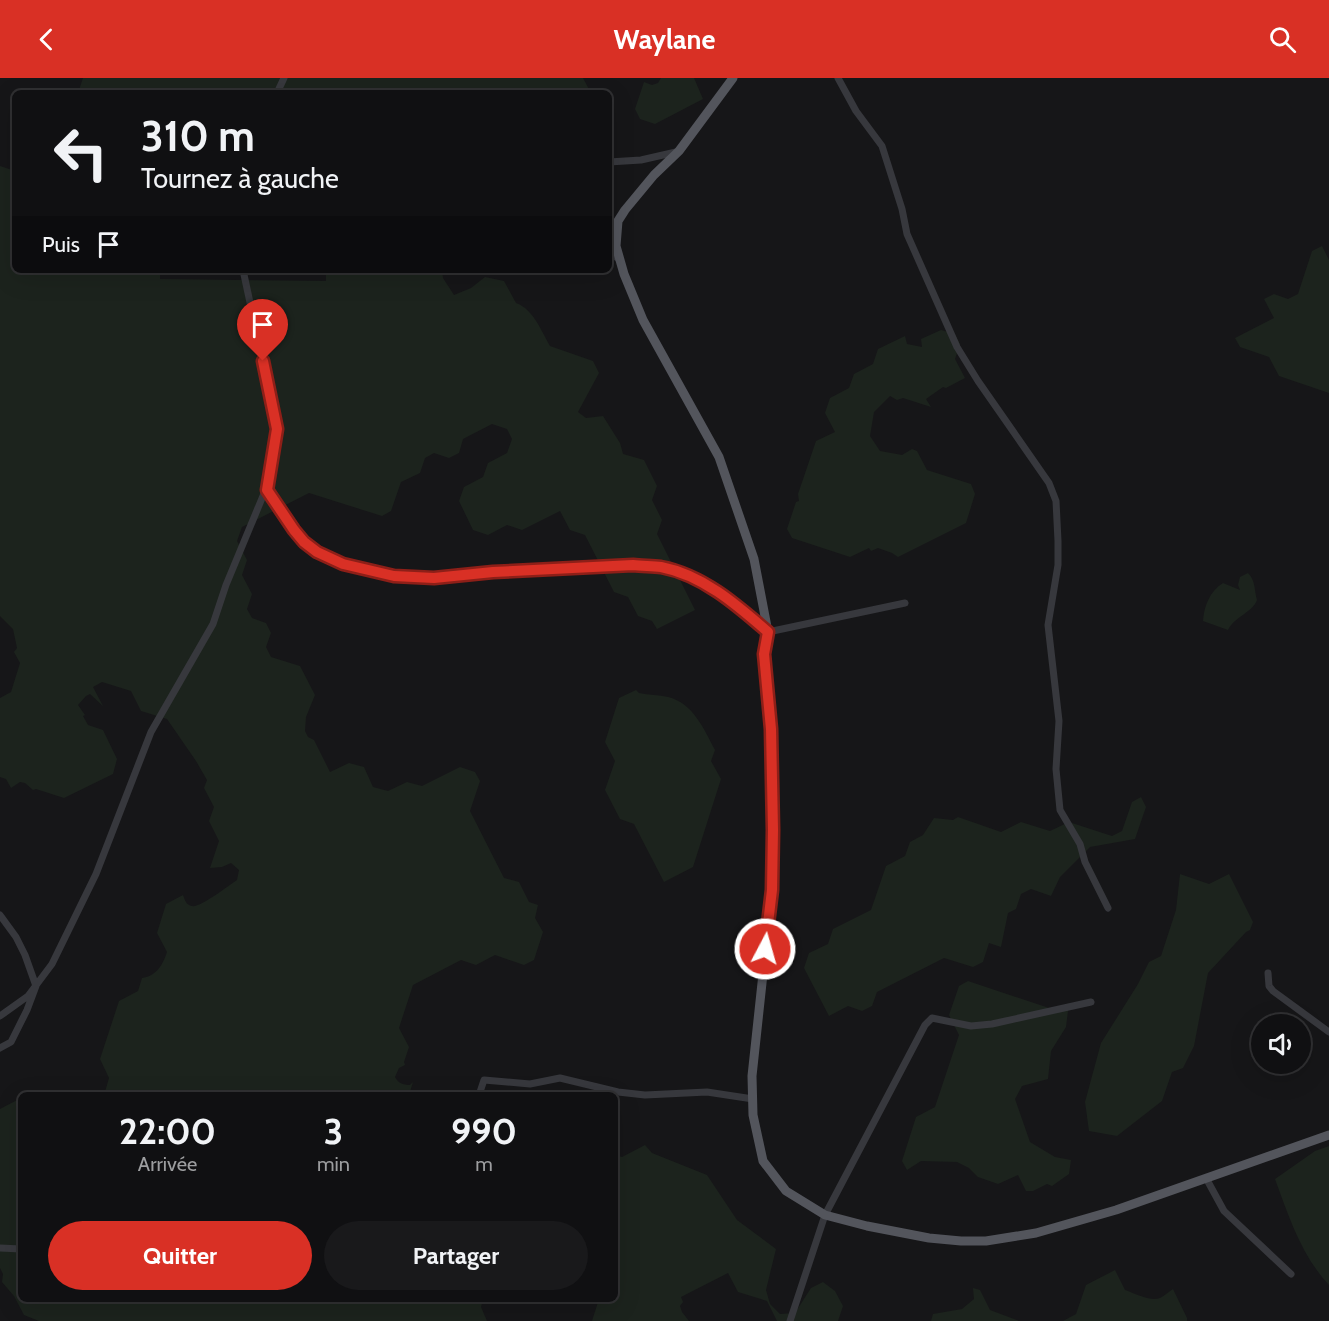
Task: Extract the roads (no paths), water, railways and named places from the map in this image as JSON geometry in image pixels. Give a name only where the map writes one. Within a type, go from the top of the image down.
[{"type":"main road","points":[[734,78],[679,151],[654,175],[618,221],[616,246],[643,320],[719,457],[754,559],[768,632],[764,654],[771,729],[772,890],[754,1051],[753,1099],[756,1131],[763,1161],[786,1191],[825,1215],[929,1238],[961,1241],[1000,1240],[1088,1219],[1329,1135]]},
{"type":"street","points":[[838,78],[856,111],[882,146],[899,199],[907,234],[957,347],[1049,483],[1056,501],[1058,565],[1048,625],[1059,721],[1056,769],[1060,810],[1080,844],[1085,862],[1108,908]]},
{"type":"street","points":[[612,162],[641,160],[679,151]]},
{"type":"street","points":[[612,254],[620,260]]},
{"type":"street","points":[[0,1016],[22,1001],[52,964],[96,874],[152,732],[177,684],[213,624],[226,585],[267,490],[277,429],[244,273]]},
{"type":"street","points":[[267,490],[304,542],[323,555],[343,564],[394,576],[414,578],[622,565],[662,567],[694,578],[725,596],[768,632],[905,603]]},
{"type":"street","points":[[0,915],[16,937],[36,986],[12,1042],[0,1048]]},
{"type":"street","points":[[1268,973],[1269,986],[1274,991],[1329,1032]]},
{"type":"street","points":[[790,1321],[825,1215],[925,1025],[932,1018],[972,1026],[992,1024],[1091,1002]]},
{"type":"street","points":[[480,1092],[484,1080],[530,1084],[560,1078],[618,1092],[645,1095],[683,1095],[707,1092],[753,1099]]},
{"type":"street","points":[[1206,1178],[1224,1211],[1292,1274]]},
{"type":"street","points":[[0,1248],[18,1249]]}]
